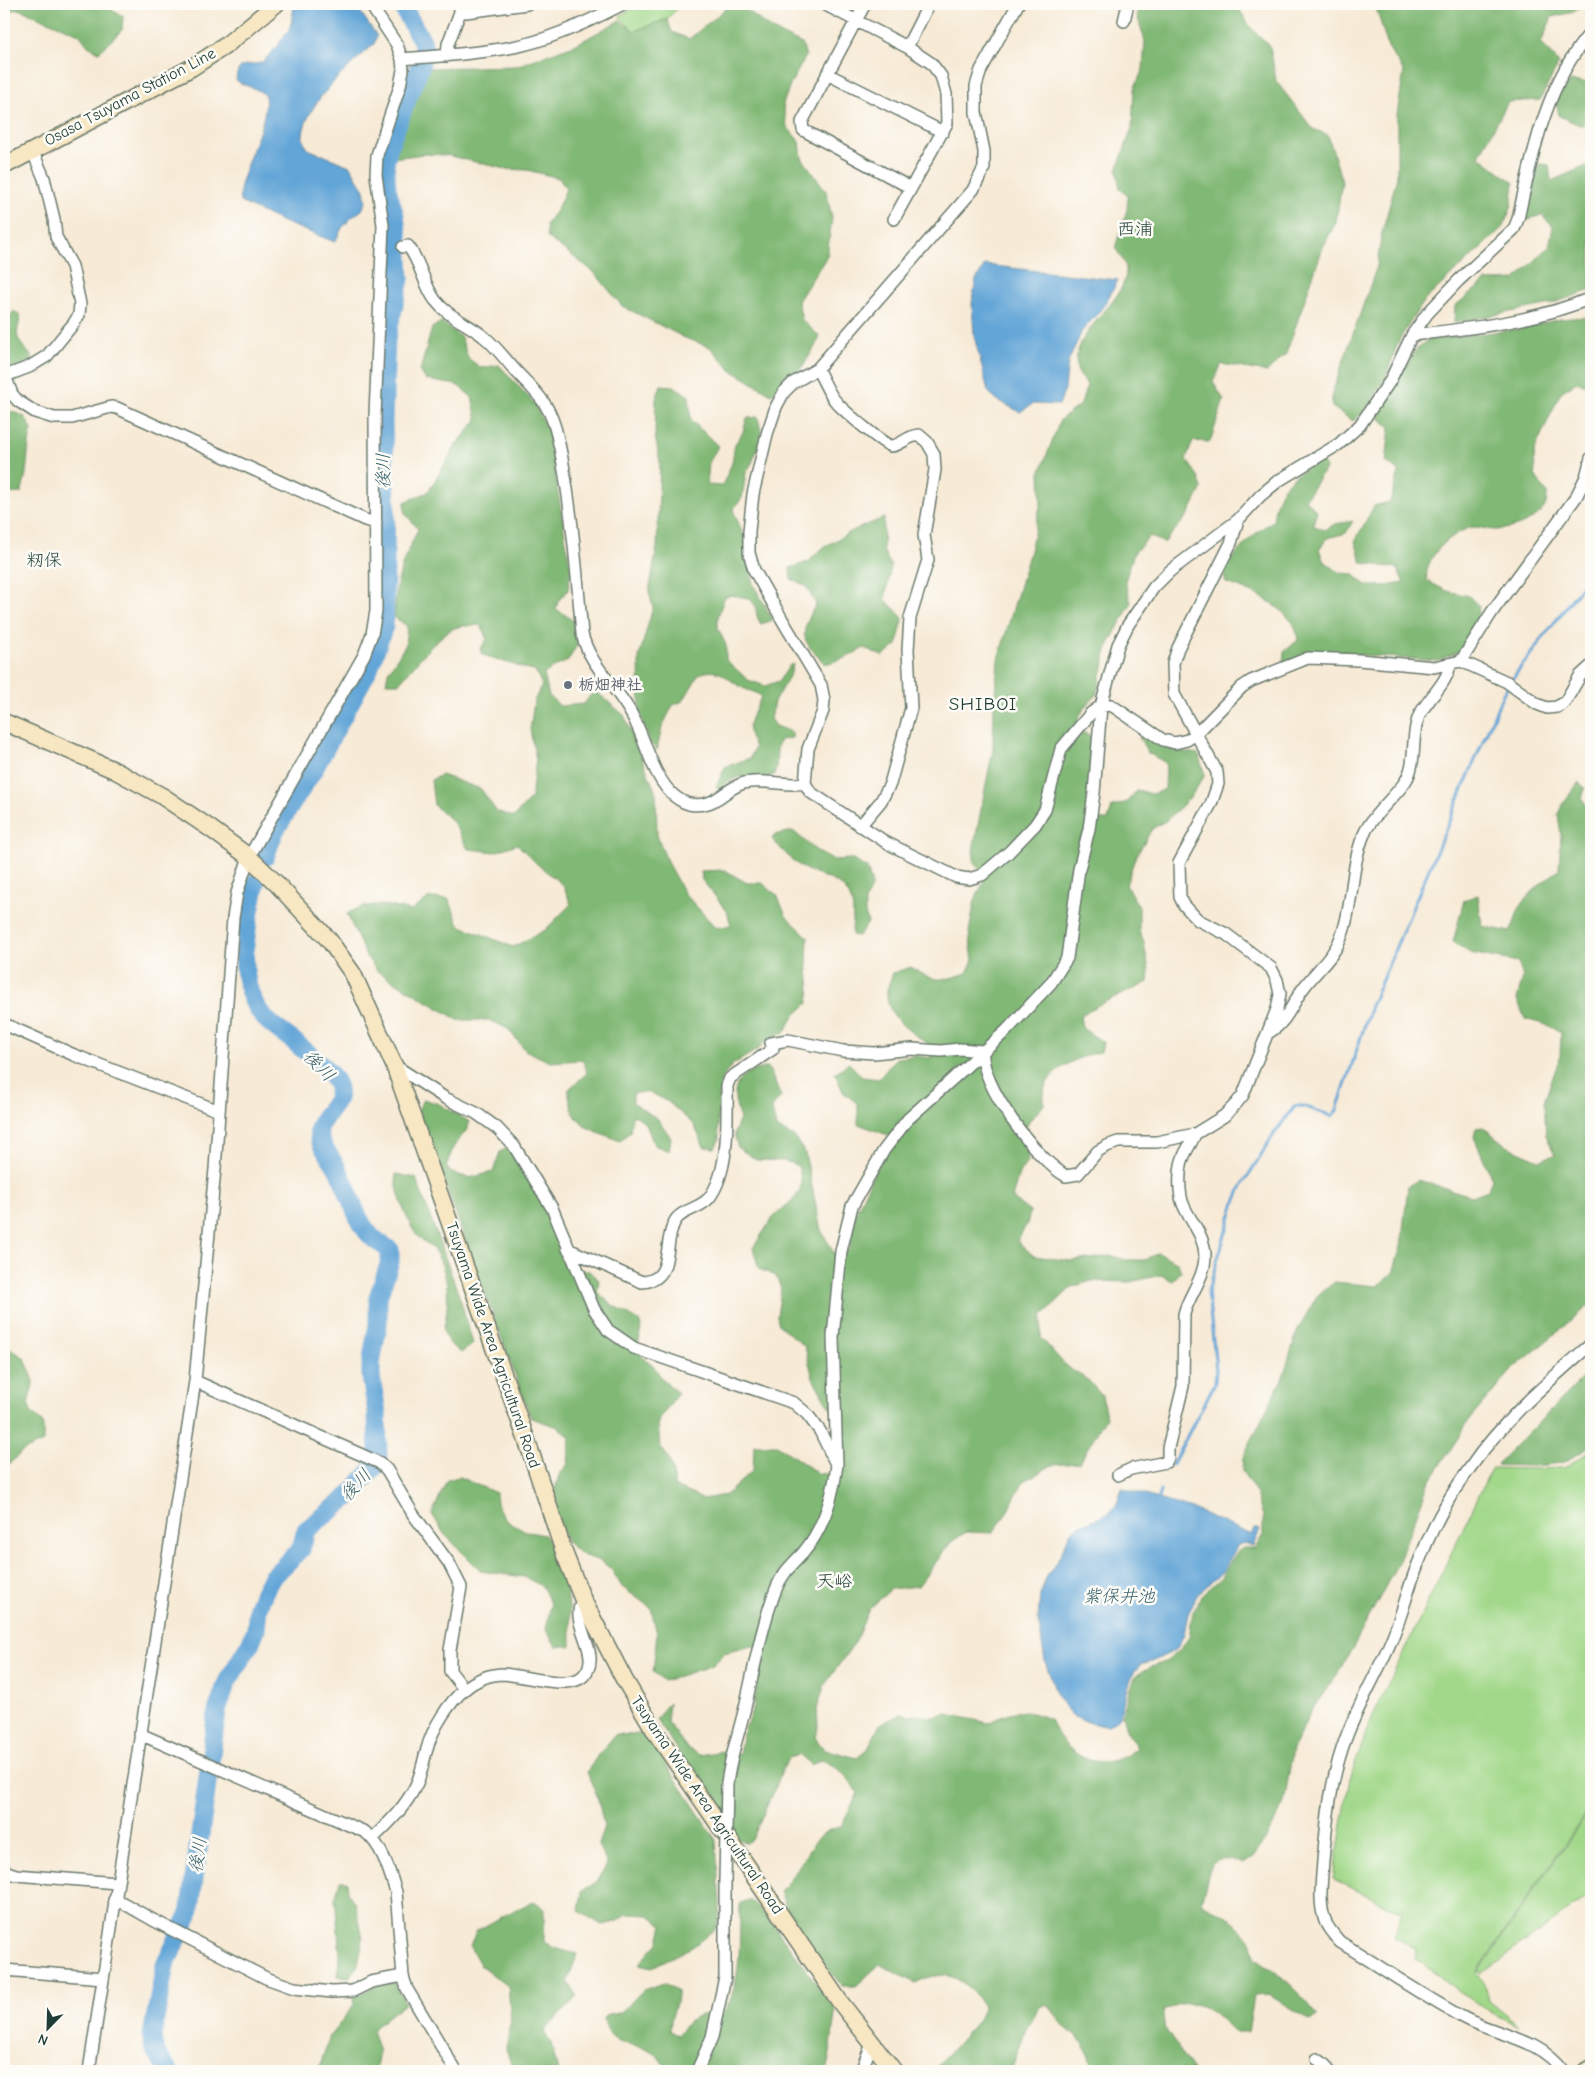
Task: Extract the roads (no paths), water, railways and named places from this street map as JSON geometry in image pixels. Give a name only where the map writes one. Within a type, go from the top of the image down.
[{"type":"street","name":"Osasa Tsuyama Station Line","points":[[4,166],[191,68],[225,46],[276,4]]},
{"type":"street","points":[[89,2071],[196,1381],[205,1294],[233,918],[237,893],[249,857],[364,655],[372,634],[376,611],[375,415],[383,233],[376,175],[377,155],[400,86],[403,70],[402,59],[397,45],[370,4]]},
{"type":"street","points":[[462,7],[466,12],[527,4]]},
{"type":"street","points":[[402,59],[447,56],[513,47],[536,41],[623,4]]},
{"type":"street","points":[[824,4],[906,47],[931,63],[941,76],[947,104],[947,123],[894,219]]},
{"type":"street","points":[[865,4],[802,122],[804,130],[911,188]]},
{"type":"street","points":[[906,47],[929,4]]},
{"type":"street","points":[[1018,4],[981,70],[976,86],[976,112],[984,151],[984,168],[973,190],[817,370],[793,383],[784,392],[776,407],[767,434],[753,494],[749,531],[750,554],[754,570],[821,685],[824,700],[823,711],[808,749],[805,783],[810,792],[887,843],[956,877],[969,880],[982,875],[1009,852],[1035,825],[1045,810],[1061,749],[1091,713],[1101,706],[1111,705],[1163,740],[1175,743],[1187,740],[1196,734],[1242,687],[1251,681],[1308,658],[1359,660],[1434,667],[1455,663],[1469,663],[1510,684],[1537,704],[1547,708],[1557,707],[1565,702],[1580,676],[1591,666]]},
{"type":"street","points":[[1124,21],[1128,4]]},
{"type":"street","points":[[447,56],[448,44],[462,7]]},
{"type":"street","points":[[697,2071],[712,2037],[725,1977],[727,1784],[756,1659],[776,1588],[784,1572],[803,1552],[823,1521],[832,1496],[837,1465],[833,1337],[841,1250],[852,1206],[884,1150],[908,1118],[1026,1010],[1051,983],[1067,958],[1079,869],[1089,829],[1094,793],[1101,706],[1118,645],[1128,625],[1154,587],[1170,571],[1214,540],[1238,520],[1260,496],[1278,481],[1339,444],[1360,425],[1390,381],[1412,335],[1439,299],[1514,229],[1518,219],[1533,147],[1567,67],[1577,49],[1591,32]]},
{"type":"street","points":[[828,74],[943,132]]},
{"type":"street","points":[[32,150],[44,178],[54,219],[56,237],[72,266],[80,304],[79,315],[74,323],[47,356],[29,367],[4,374],[12,394],[18,401],[35,412],[62,419],[118,408],[286,485],[365,520],[376,523]]},
{"type":"street","points":[[403,247],[408,246],[420,263],[427,287],[435,300],[446,312],[487,338],[543,401],[551,417],[558,442],[576,549],[582,634],[585,647],[634,718],[659,776],[670,792],[681,801],[690,804],[704,804],[718,800],[735,786],[746,782],[763,781],[796,785],[805,783]]},
{"type":"street","points":[[1412,335],[1506,323],[1562,310],[1591,298]]},
{"type":"street","points":[[817,370],[836,402],[881,442],[890,446],[898,445],[911,436],[919,435],[927,442],[934,454],[935,470],[924,535],[928,560],[910,618],[908,650],[911,708],[890,784],[881,801],[860,826]]},
{"type":"street","points":[[1268,1033],[1282,1024],[1306,984],[1329,960],[1335,949],[1346,922],[1353,876],[1362,839],[1375,816],[1406,780],[1411,766],[1416,724],[1419,716],[1455,663],[1576,497],[1586,477],[1591,458]]},
{"type":"street","points":[[983,1051],[983,1068],[1011,1119],[1045,1160],[1066,1176],[1078,1174],[1098,1151],[1118,1142],[1156,1142],[1195,1134],[1224,1116],[1243,1095],[1277,1009],[1280,994],[1277,980],[1271,968],[1226,934],[1198,920],[1184,905],[1180,896],[1179,864],[1211,804],[1218,784],[1216,772],[1174,694],[1173,663],[1178,648],[1231,543],[1238,520]]},
{"type":"street","name":"Tsuyama Wide Area Agricultural Road","points":[[4,722],[114,770],[162,796],[249,857],[329,940],[353,974],[394,1065],[528,1444],[565,1555],[583,1600],[624,1679],[656,1733],[840,2002],[894,2071]]},
{"type":"street","points":[[4,1024],[74,1055],[219,1111]]},
{"type":"street","points":[[568,1249],[642,1282],[652,1282],[658,1278],[665,1266],[674,1222],[680,1216],[707,1200],[713,1192],[725,1157],[727,1086],[730,1078],[772,1046],[788,1040],[843,1051],[874,1053],[912,1049],[983,1051]]},
{"type":"street","points":[[394,1065],[445,1098],[476,1112],[497,1128],[514,1146],[552,1208],[594,1309],[608,1330],[618,1339],[634,1348],[794,1403],[807,1414],[820,1431],[837,1465]]},
{"type":"street","points":[[1118,1475],[1131,1469],[1166,1462],[1168,1458],[1170,1438],[1183,1386],[1184,1314],[1186,1305],[1200,1280],[1204,1267],[1205,1254],[1202,1240],[1182,1202],[1180,1179],[1180,1166],[1184,1153],[1195,1134]]},
{"type":"street","points":[[1562,2071],[1540,2049],[1528,2042],[1462,2017],[1340,1942],[1327,1927],[1324,1919],[1321,1894],[1330,1788],[1337,1762],[1347,1733],[1393,1637],[1418,1564],[1431,1534],[1447,1502],[1470,1467],[1496,1435],[1530,1399],[1591,1344]]},
{"type":"street","points":[[196,1381],[376,1462],[387,1470],[413,1514],[449,1564],[461,1587],[450,1650],[450,1671],[464,1689]]},
{"type":"street","points":[[374,1838],[408,1800],[423,1769],[430,1736],[464,1689],[477,1680],[490,1675],[503,1674],[556,1681],[571,1681],[580,1679],[586,1674],[590,1664],[590,1654],[579,1622],[579,1606],[583,1600]]},
{"type":"street","points":[[140,1734],[365,1832],[374,1838],[396,1892],[402,1976],[407,1989],[456,2071]]},
{"type":"street","points":[[4,1872],[117,1883]]},
{"type":"street","points":[[114,1900],[266,1978],[294,1988],[332,1992],[353,1991],[371,1982],[402,1976]]},
{"type":"street","points":[[4,1970],[102,1978]]},
{"type":"street","points":[[865,2068],[872,2044]]},
{"type":"street","points":[[1317,2059],[1326,2065],[1329,2071]]},
{"type":"street","points":[[1586,2071],[1591,2068]]},
{"type":"water","points":[[296,4],[355,4],[377,36],[374,44],[342,73],[321,97],[306,122],[303,135],[308,149],[350,166],[364,190],[366,201],[362,210],[342,228],[335,242],[283,222],[240,202],[243,177],[263,121],[265,95],[236,80],[237,73],[244,65],[262,62],[272,52],[289,29]]},
{"type":"water","points":[[985,265],[1118,280],[1104,306],[1082,331],[1068,362],[1065,389],[1059,405],[1033,404],[1020,412],[995,399],[988,391],[974,336],[972,303],[976,280]]},
{"type":"water","name":"紫保井池","points":[[1122,1488],[1195,1510],[1252,1535],[1255,1528],[1260,1530],[1253,1546],[1244,1543],[1238,1545],[1224,1570],[1197,1595],[1188,1614],[1184,1634],[1177,1649],[1152,1662],[1140,1665],[1132,1676],[1118,1719],[1109,1725],[1094,1724],[1074,1717],[1065,1708],[1056,1693],[1045,1661],[1038,1619],[1040,1595],[1046,1578],[1060,1556],[1070,1533],[1078,1526],[1108,1514],[1116,1506]]},
{"type":"waterway","name":"後川","points":[[401,4],[422,41],[424,51]]},
{"type":"waterway","name":"後川","points":[[265,857],[274,832],[314,769],[369,668],[384,626],[386,502],[383,422],[386,339],[400,279],[398,236],[395,216],[387,189],[385,163],[389,145],[421,64]]},
{"type":"waterway","points":[[1172,1465],[1215,1383],[1216,1370],[1208,1291],[1235,1202],[1243,1184],[1274,1134],[1295,1106],[1303,1106],[1332,1116],[1337,1110],[1371,1006],[1503,694],[1515,675],[1591,574]]},
{"type":"waterway","name":"後川","points":[[169,2071],[155,2051],[152,2036],[165,1965],[189,1915],[217,1711],[227,1682],[250,1644],[256,1629],[258,1607],[272,1577],[301,1549],[306,1530],[347,1498],[373,1469],[378,1458],[377,1412],[371,1377],[371,1364],[378,1324],[378,1297],[390,1262],[390,1250],[374,1239],[363,1226],[342,1178],[321,1142],[319,1133],[321,1123],[338,1097],[337,1085],[334,1079],[319,1063],[274,1027],[262,1015],[253,1001],[245,968],[245,951],[246,933],[256,882]]},
{"type":"waterway","name":"紫保井池","points":[[1158,1498],[1160,1491]]},
{"type":"place","name":"栃畑神社","points":[[568,685]]},
{"type":"district","name":"西浦","points":[[1135,229]]},
{"type":"district","name":"籾保","points":[[44,560]]},
{"type":"district","name":"SHIBOI","points":[[983,704]]},
{"type":"district","name":"天峪","points":[[834,1581]]}]
